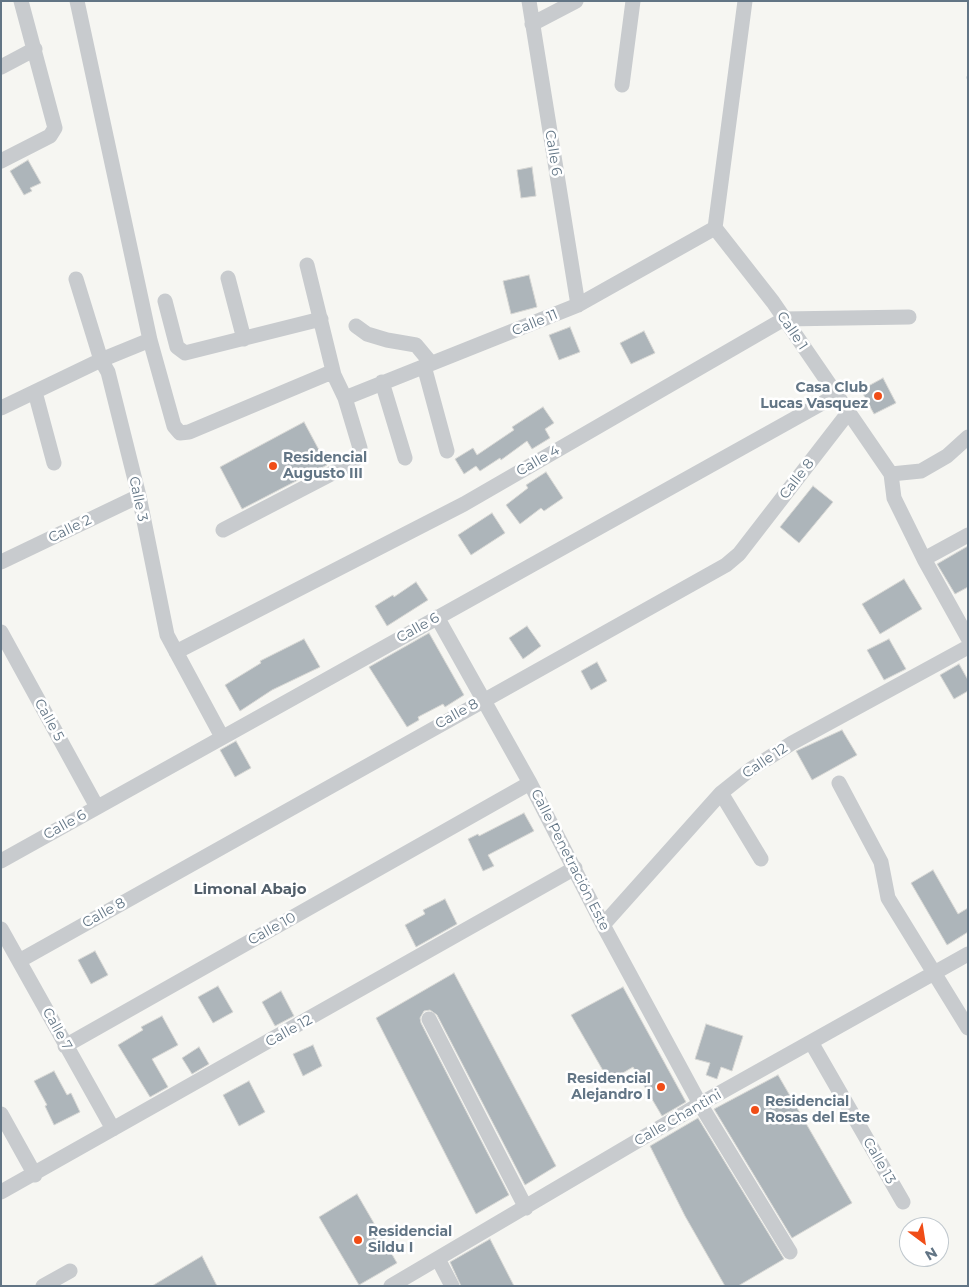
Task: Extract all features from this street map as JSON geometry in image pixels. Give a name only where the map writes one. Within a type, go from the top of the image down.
[{"type":"street","points":[[1,161],[50,136],[54,131],[55,125],[21,1]]},
{"type":"street","points":[[77,1],[150,340],[174,426],[180,432],[189,432],[311,379],[327,374],[334,375]]},
{"type":"street","name":"Calle 6","points":[[529,1],[578,305]]},
{"type":"street","points":[[532,24],[576,1]]},
{"type":"street","points":[[622,85],[633,1]]},
{"type":"street","points":[[715,228],[745,1]]},
{"type":"street","points":[[1,67],[35,49]]},
{"type":"street","name":"Calle 11","points":[[345,398],[578,305],[715,228]]},
{"type":"street","name":"Calle 1","points":[[715,228],[784,319],[835,396],[891,474],[894,498],[924,559],[968,638]]},
{"type":"street","points":[[223,530],[356,460],[360,448],[345,398],[334,375],[307,265]]},
{"type":"street","points":[[228,278],[244,339]]},
{"type":"street","name":"Calle 3","points":[[76,279],[101,360],[108,372],[139,496],[162,620],[176,652],[222,737]]},
{"type":"street","points":[[165,301],[179,351],[185,353],[321,319]]},
{"type":"street","name":"Calle 4","points":[[176,652],[464,504],[784,319],[909,317]]},
{"type":"street","points":[[356,326],[367,334],[416,345],[427,365],[447,451]]},
{"type":"street","points":[[1,408],[101,360],[150,340]]},
{"type":"street","points":[[382,382],[405,458]]},
{"type":"street","points":[[35,392],[54,463]]},
{"type":"street","name":"Calle 6","points":[[1,861],[835,396]]},
{"type":"street","name":"Calle 8","points":[[19,961],[733,560],[848,413]]},
{"type":"street","points":[[891,474],[921,471],[947,456],[968,436]]},
{"type":"street","name":"Calle 2","points":[[1,562],[139,496]]},
{"type":"street","points":[[924,559],[968,535]]},
{"type":"street","name":"Calle Penetración Este","points":[[437,617],[530,783],[603,926],[700,1104],[790,1252]]},
{"type":"street","name":"Calle 5","points":[[1,632],[97,807]]},
{"type":"street","name":"Calle 12","points":[[603,926],[721,792],[751,769],[792,743],[968,647]]},
{"type":"street","name":"Calle 10","points":[[66,1046],[530,783]]},
{"type":"street","points":[[839,783],[881,862],[888,898],[936,973],[968,1028]]},
{"type":"street","points":[[721,792],[761,859]]},
{"type":"street","name":"Calle 12","points":[[1,1192],[35,1175],[575,868]]},
{"type":"street","name":"Calle 7","points":[[1,929],[113,1129]]},
{"type":"street","name":"Calle Chantini","points":[[391,1286],[700,1104],[968,954]]},
{"type":"street","points":[[429,1019],[526,1208]]},
{"type":"street","name":"Calle 13","points":[[811,1042],[903,1202]]},
{"type":"street","points":[[1,1114],[35,1175]]},
{"type":"street","points":[[438,1259],[452,1286]]},
{"type":"street","points":[[43,1286],[70,1271]]},
{"type":"building","points":[[28,160],[41,183],[30,188],[32,191],[24,195],[10,171]]},
{"type":"building","points":[[532,167],[536,196],[521,198],[517,170]]},
{"type":"building","points":[[529,275],[537,307],[511,314],[503,281]]},
{"type":"building","points":[[570,327],[580,352],[559,360],[549,335]]},
{"type":"building","points":[[644,331],[655,353],[631,364],[620,343]]},
{"type":"building","name":"Casa Club Lucas Vasquez","points":[[883,378],[896,403],[874,414],[861,390]]},
{"type":"building","points":[[543,407],[554,423],[545,429],[550,438],[532,449],[527,441],[501,460],[500,458],[480,471],[476,466],[464,474],[455,459],[473,448],[477,455],[514,430],[512,427]]},
{"type":"building","name":"Residencial Augusto III","points":[[304,422],[327,465],[242,509],[220,467]]},
{"type":"building","points":[[546,472],[563,498],[544,511],[541,508],[520,524],[506,505],[528,488],[526,485]]},
{"type":"building","points":[[813,486],[833,502],[799,543],[780,527]]},
{"type":"building","points":[[492,513],[505,533],[471,555],[458,535]]},
{"type":"building","points":[[968,546],[968,587],[955,594],[937,564]]},
{"type":"building","points":[[904,579],[922,609],[880,634],[862,604]]},
{"type":"building","points":[[416,582],[428,600],[387,626],[375,606],[393,595],[394,597]]},
{"type":"building","points":[[527,626],[541,646],[523,659],[509,638]]},
{"type":"building","points":[[429,633],[464,695],[445,707],[443,704],[418,717],[419,720],[407,727],[369,667]]},
{"type":"building","points":[[304,639],[320,667],[272,690],[240,711],[225,685],[261,663],[260,661]]},
{"type":"building","points":[[889,639],[906,669],[884,680],[867,650]]},
{"type":"building","points":[[597,662],[607,681],[591,690],[581,671]]},
{"type":"building","points":[[959,664],[968,680],[968,691],[954,699],[940,675]]},
{"type":"building","points":[[842,730],[857,755],[812,780],[796,751]]},
{"type":"building","points":[[236,741],[251,768],[235,777],[220,750]]},
{"type":"building","points":[[524,813],[534,831],[488,855],[494,866],[483,871],[468,839],[478,834],[479,836]]},
{"type":"building","points":[[933,870],[958,914],[968,908],[968,932],[947,945],[911,883]]},
{"type":"building","points":[[445,899],[457,924],[416,947],[405,925],[425,914],[423,910]]},
{"type":"building","points":[[95,951],[108,975],[91,984],[78,960]]},
{"type":"building","points":[[454,973],[556,1166],[525,1185],[437,1015],[430,1010],[424,1011],[420,1018],[421,1023],[509,1195],[476,1214],[376,1018]]},
{"type":"building","points":[[218,986],[233,1012],[213,1023],[198,997]]},
{"type":"building","points":[[623,987],[686,1102],[662,1116],[633,1067],[609,1081],[571,1015]]},
{"type":"building","points":[[281,991],[294,1016],[275,1026],[262,1002]]},
{"type":"building","points":[[162,1016],[178,1045],[152,1059],[168,1087],[150,1097],[118,1045],[143,1030],[141,1027]]},
{"type":"building","points":[[706,1024],[743,1036],[732,1071],[721,1067],[717,1079],[706,1075],[710,1063],[695,1059]]},
{"type":"building","points":[[313,1045],[322,1066],[303,1076],[293,1054]]},
{"type":"building","points":[[199,1047],[209,1064],[192,1074],[182,1058]]},
{"type":"building","points":[[54,1071],[67,1095],[71,1093],[80,1112],[54,1125],[45,1106],[47,1105],[34,1081]]},
{"type":"building","points":[[778,1075],[852,1203],[792,1238],[714,1109]]},
{"type":"building","points":[[249,1081],[265,1112],[239,1126],[223,1095]]},
{"type":"building","points":[[698,1118],[784,1259],[738,1286],[725,1286],[685,1216],[650,1146]]},
{"type":"building","name":"Residencial Sildu I","points":[[357,1194],[397,1263],[359,1285],[319,1217]]},
{"type":"building","points":[[490,1239],[514,1286],[461,1286],[450,1262]]},
{"type":"building","points":[[202,1256],[217,1286],[152,1286]]},
{"type":"place","name":"Casa Club Lucas Vasquez","points":[[878,396]]},
{"type":"place","name":"Residencial Augusto III","points":[[273,466]]},
{"type":"place","name":"Residencial Alejandro I","points":[[661,1087]]},
{"type":"place","name":"Residencial Rosas del Este","points":[[755,1110]]},
{"type":"place","name":"Residencial Sildu I","points":[[358,1240]]},
{"type":"district","name":"Limonal Abajo","points":[[250,890]]}]
